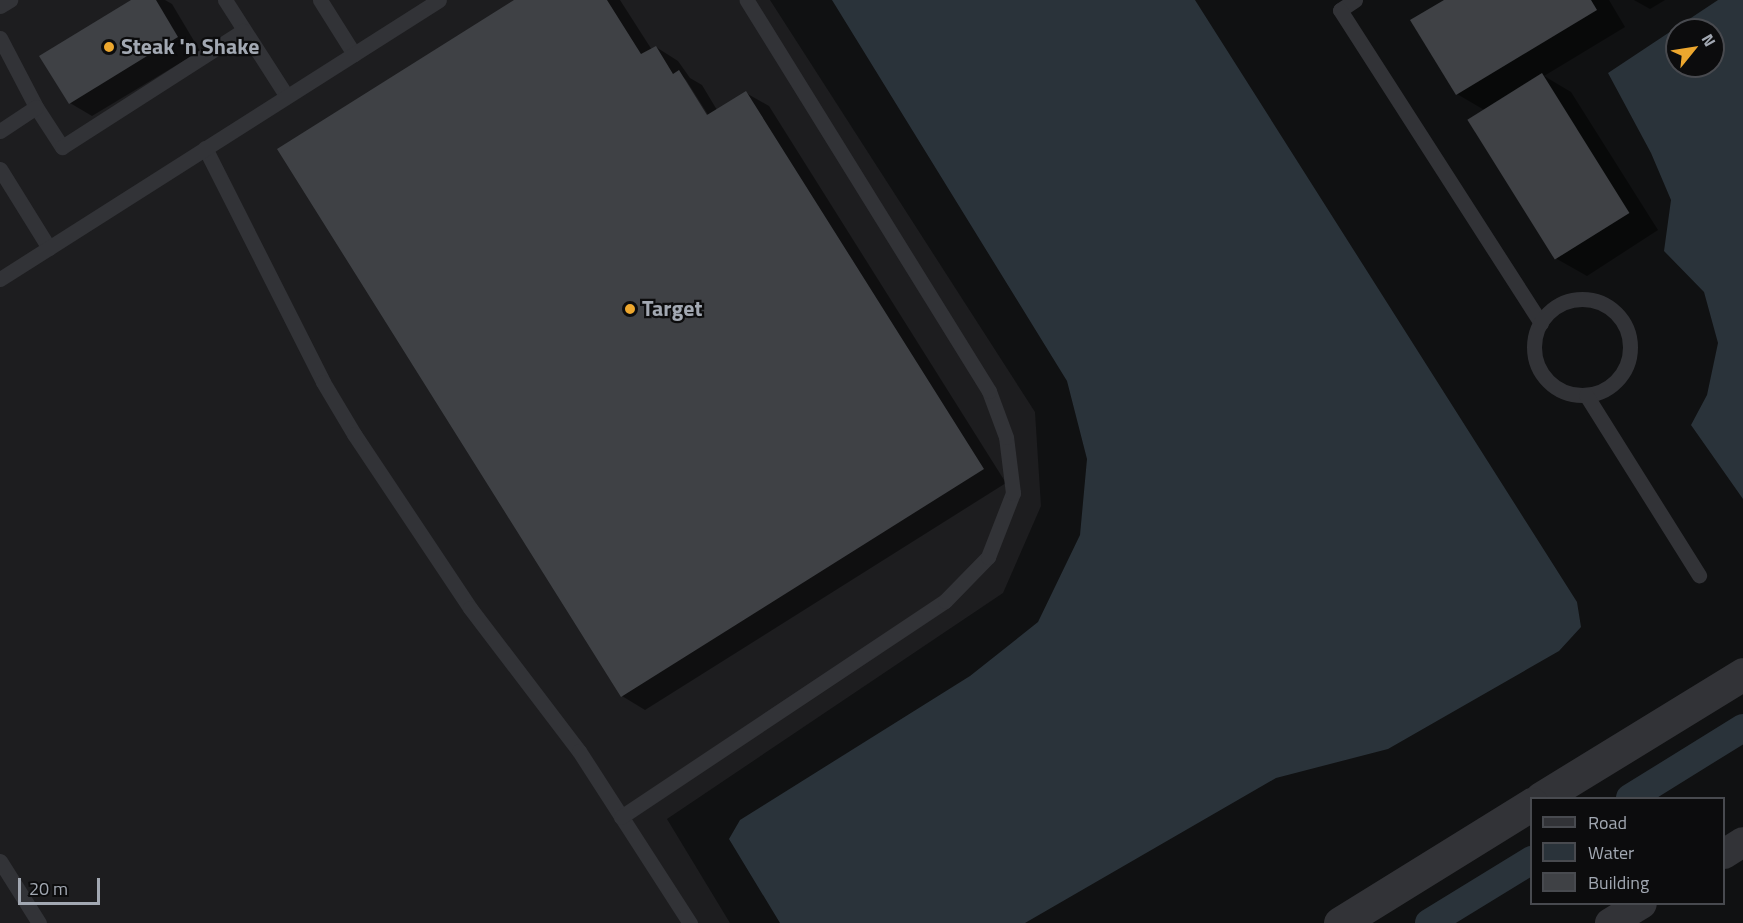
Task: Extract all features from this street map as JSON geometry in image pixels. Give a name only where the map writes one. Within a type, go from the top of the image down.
[{"type":"street","points":[[1543,797],[1743,674]]},
{"type":"street","points":[[1340,923],[1530,805]]},
{"type":"street","points":[[1725,853],[1743,842]]},
{"type":"street","points":[[1610,923],[1639,905]]},
{"type":"lane","points":[[0,6],[10,0]]},
{"type":"lane","points":[[225,0],[286,95]]},
{"type":"lane","points":[[320,0],[354,54]]},
{"type":"lane","points":[[0,279],[286,95],[439,0]]},
{"type":"lane","points":[[621,817],[945,601],[988,557],[1013,493],[1006,437],[989,391],[747,0]]},
{"type":"lane","points":[[1356,0],[1340,10],[1541,323]]},
{"type":"lane","points":[[0,38],[36,107],[62,147],[243,31]]},
{"type":"lane","points":[[0,131],[36,107]]},
{"type":"lane","points":[[205,148],[322,382],[354,434],[437,562],[579,751],[690,923]]},
{"type":"lane","points":[[0,169],[50,248]]},
{"type":"lane","points":[[1581,299],[1597,302],[1612,309],[1623,321],[1629,337],[1630,353],[1626,369],[1609,387],[1586,395],[1572,394],[1558,389],[1538,367],[1534,352],[1535,338],[1541,323],[1551,311],[1565,302],[1581,299]]},
{"type":"lane","points":[[1586,395],[1698,575]]},
{"type":"lane","points":[[0,861],[39,923]]},
{"type":"shaded area","points":[[0,0],[770,0],[1035,412],[1041,506],[1003,593],[667,819],[730,923],[0,923]]},
{"type":"water","points":[[832,0],[1195,0],[1577,602],[1581,627],[1559,651],[1388,749],[1276,778],[1025,923],[780,923],[729,839],[740,820],[970,676],[1038,622],[1080,535],[1087,459],[1067,381]]},
{"type":"water","points":[[1718,0],[1743,0],[1743,499],[1691,425],[1707,395],[1718,343],[1704,292],[1664,251],[1671,200],[1651,153],[1608,73],[1665,35],[1665,78],[1725,78],[1725,18],[1691,18]]},
{"type":"building","name":"Steak 'n Shake","points":[[131,0],[156,0],[178,37],[69,104],[39,56]]},
{"type":"building","name":"Target","points":[[514,0],[607,0],[641,54],[656,46],[673,74],[679,70],[707,115],[746,91],[984,469],[621,697],[277,149]]},
{"type":"building","points":[[1444,0],[1591,0],[1597,10],[1456,95],[1410,20]]},
{"type":"building","points":[[1542,73],[1629,213],[1555,260],[1467,120]]},
{"type":"waterway","points":[[1632,797],[1743,728]]},
{"type":"waterway","points":[[1429,923],[1530,861]]},
{"type":"place","name":"Steak 'n Shake","points":[[109,47]]},
{"type":"place","name":"Target","points":[[630,309]]}]
